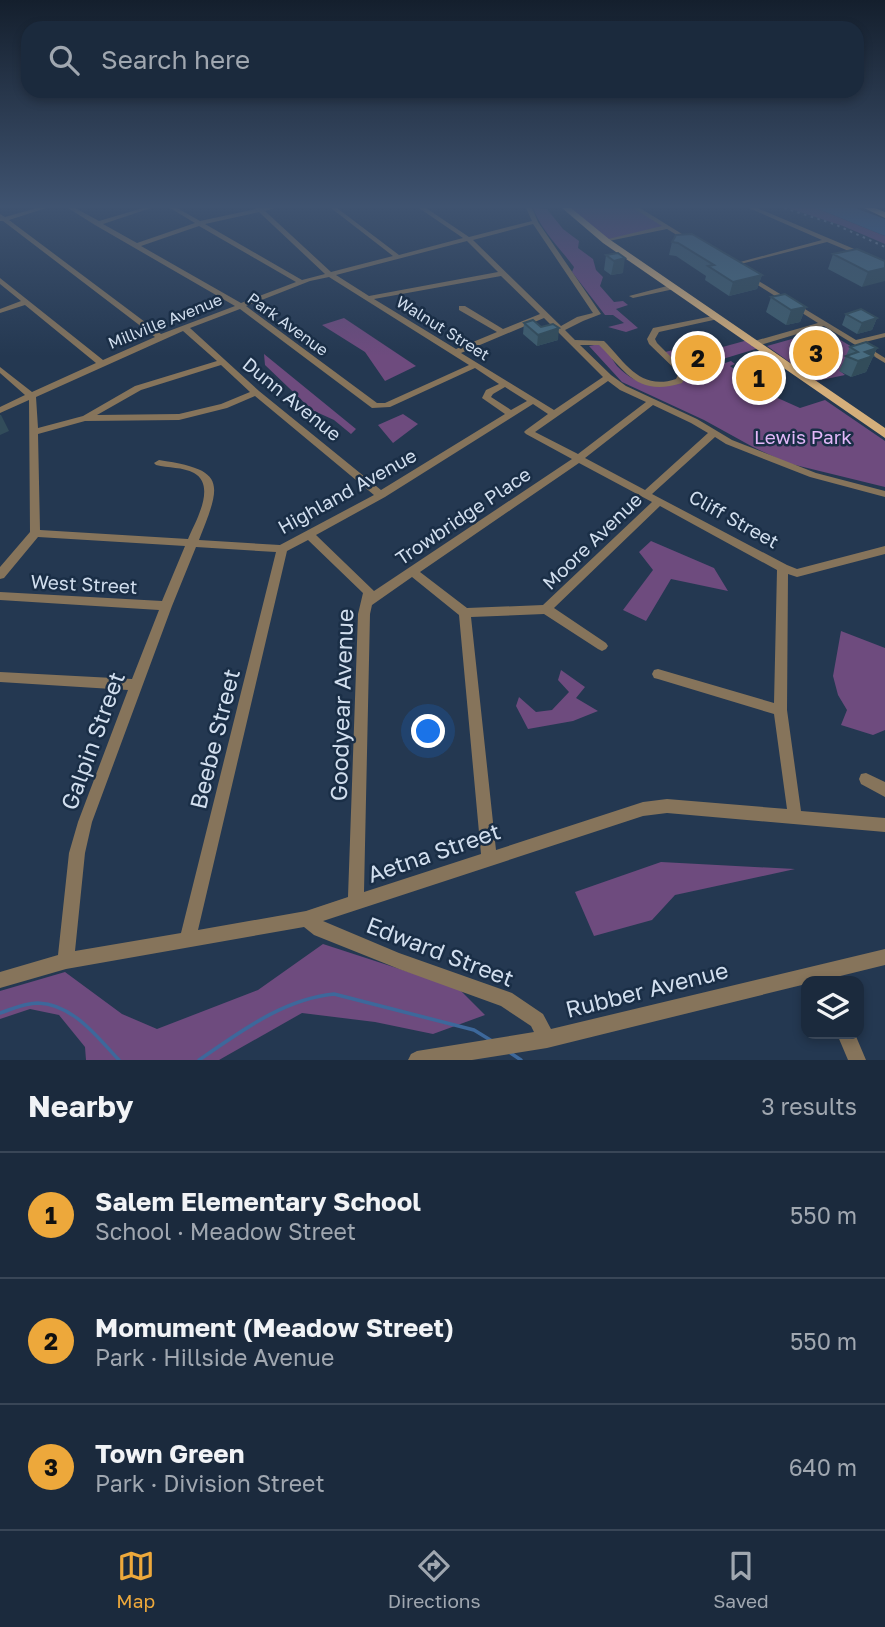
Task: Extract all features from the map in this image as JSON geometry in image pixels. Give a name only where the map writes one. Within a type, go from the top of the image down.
[{"type":"main road","points":[[629,257],[883,431]]},
{"type":"street","points":[[54,257],[160,337]]},
{"type":"street","name":"Park Avenue","points":[[155,257],[241,306],[375,405],[387,405],[475,365]]},
{"type":"street","points":[[259,257],[302,283]]},
{"type":"street","name":"Walnut Street","points":[[311,257],[329,274],[554,414]]},
{"type":"street","name":"Millville Avenue","points":[[0,410],[184,327],[329,274],[396,257]]},
{"type":"street","points":[[485,257],[608,377],[651,402],[778,463],[885,494]]},
{"type":"street","points":[[559,257],[597,314],[580,319],[560,330]]},
{"type":"street","points":[[759,257],[729,265],[885,360]]},
{"type":"street","points":[[368,298],[501,274]]},
{"type":"street","points":[[0,280],[102,363]]},
{"type":"street","points":[[633,296],[671,287]]},
{"type":"street","points":[[0,310],[26,302]]},
{"type":"street","points":[[462,308],[502,332]]},
{"type":"street","points":[[456,352],[544,315]]},
{"type":"street","points":[[573,342],[601,344],[635,377],[651,384],[666,385],[678,381],[683,373],[653,344],[653,334],[664,328],[715,317]]},
{"type":"street","points":[[754,344],[824,324]]},
{"type":"street","name":"Dunn Avenue","points":[[184,327],[220,363],[381,495]]},
{"type":"street","points":[[856,342],[885,335]]},
{"type":"street","points":[[35,432],[85,418],[138,388],[220,363]]},
{"type":"street","points":[[0,369],[33,398],[35,432],[35,533],[5,559],[0,575]]},
{"type":"street","name":"Cliff Street","points":[[608,377],[529,432],[783,568],[780,710],[795,817]]},
{"type":"street","points":[[505,383],[489,392],[486,398],[510,413]]},
{"type":"street","points":[[85,418],[179,417],[224,406],[256,393]]},
{"type":"street","name":"Highland Avenue","points":[[35,533],[282,549],[381,495],[532,401]]},
{"type":"street","name":"Trowbridge Place","points":[[367,602],[579,458],[651,402]]},
{"type":"street","points":[[107,406],[113,418]]},
{"type":"street","points":[[647,494],[714,433]]},
{"type":"street","name":"Galpin Street","points":[[66,961],[76,853],[136,685],[208,504],[211,484],[200,472],[159,463]]},
{"type":"street","name":"Moore Avenue","points":[[465,613],[546,610],[659,501]]},
{"type":"street","name":"Goodyear Avenue","points":[[309,535],[369,592],[363,614],[356,903]]},
{"type":"street","name":"Beebe Street","points":[[188,939],[282,549]]},
{"type":"street","points":[[783,568],[797,573],[885,550]]},
{"type":"street","points":[[413,572],[465,613],[489,858]]},
{"type":"street","name":"West Street","points":[[0,596],[166,606]]},
{"type":"street","points":[[546,610],[602,646]]},
{"type":"street","points":[[658,674],[780,710]]},
{"type":"street","points":[[0,677],[136,685]]},
{"type":"street","points":[[866,779],[885,789]]},
{"type":"street","name":"Aetna Street","points":[[0,980],[66,961],[306,919],[643,809],[667,806],[885,825]]},
{"type":"street","name":"Edward Street","points":[[306,919],[320,929],[399,961],[506,999],[537,1020],[539,1041]]},
{"type":"street","name":"Rubber Avenue","points":[[822,976],[885,957]]},
{"type":"street","name":"Rubber Avenue","points":[[418,1060],[539,1041],[801,981]]},
{"type":"street","points":[[847,1039],[857,1060]]},
{"type":"green space","points":[[567,257],[593,259],[596,270],[603,277],[600,286],[614,302],[623,301],[628,305],[616,309],[638,328],[626,332],[608,327],[624,323],[613,315],[605,315],[572,272],[574,267]]},
{"type":"green space","points":[[344,318],[416,366],[385,381],[365,352],[322,325]]},
{"type":"green space","points":[[824,330],[857,350],[840,371],[845,375],[816,381],[767,346]]},
{"type":"green space","name":"Lewis Park","points":[[748,340],[759,348],[703,365],[708,369],[731,361],[735,364],[730,366],[753,383],[767,387],[760,390],[800,408],[825,400],[885,441],[885,487],[787,463],[753,447],[704,420],[622,382],[589,346],[602,346],[617,366],[631,377],[647,384],[664,386],[681,382],[685,372],[665,352],[694,345],[708,351]]},
{"type":"green space","points":[[264,354],[356,429],[351,434],[334,420],[312,410],[265,365]]},
{"type":"green space","points":[[403,414],[418,424],[393,443],[378,425]]},
{"type":"green space","points":[[651,541],[714,568],[728,591],[671,579],[646,621],[623,610],[653,570],[639,552]]},
{"type":"green space","points":[[841,631],[885,648],[885,730],[873,735],[841,725],[847,710],[838,695],[833,676]]},
{"type":"green space","points":[[561,670],[585,687],[576,698],[598,711],[573,721],[528,729],[516,706],[519,697],[536,712],[552,710],[569,692],[558,680]]},
{"type":"green space","points":[[661,862],[795,869],[675,895],[652,920],[594,936],[575,892]]},
{"type":"green space","points":[[323,944],[458,988],[485,1015],[433,1034],[375,1022],[302,1013],[219,1060],[86,1060],[85,1047],[59,1015],[30,1009],[0,1019],[0,991],[65,972],[122,1014],[157,1029],[258,990]]},
{"type":"building","points":[[702,257],[732,257],[762,275],[733,282],[708,266],[714,265]]},
{"type":"building","points":[[840,257],[877,257],[885,261],[885,268],[868,272]]},
{"type":"building","points":[[785,294],[806,307],[791,310],[771,297]]},
{"type":"building","points":[[861,309],[877,318],[862,323],[846,314]]},
{"type":"building","points":[[533,320],[541,327],[553,324],[559,328],[538,335],[524,323]]},
{"type":"building","points":[[866,342],[877,348],[865,352],[873,356],[858,361],[846,356],[858,352],[850,347]]},
{"type":"waterway","points":[[199,1060],[263,1018],[297,1002],[334,994],[474,1030],[492,1041]]},
{"type":"waterway","points":[[0,1013],[33,1003],[62,1009],[83,1023],[119,1060]]},
{"type":"waterway","points":[[509,1052],[521,1060]]},
{"type":"place","name":"Town Green","points":[[816,353]]},
{"type":"place","name":"Momument (Meadow Street)","points":[[698,358]]},
{"type":"place","name":"Salem Elementary School","points":[[759,378]]}]
